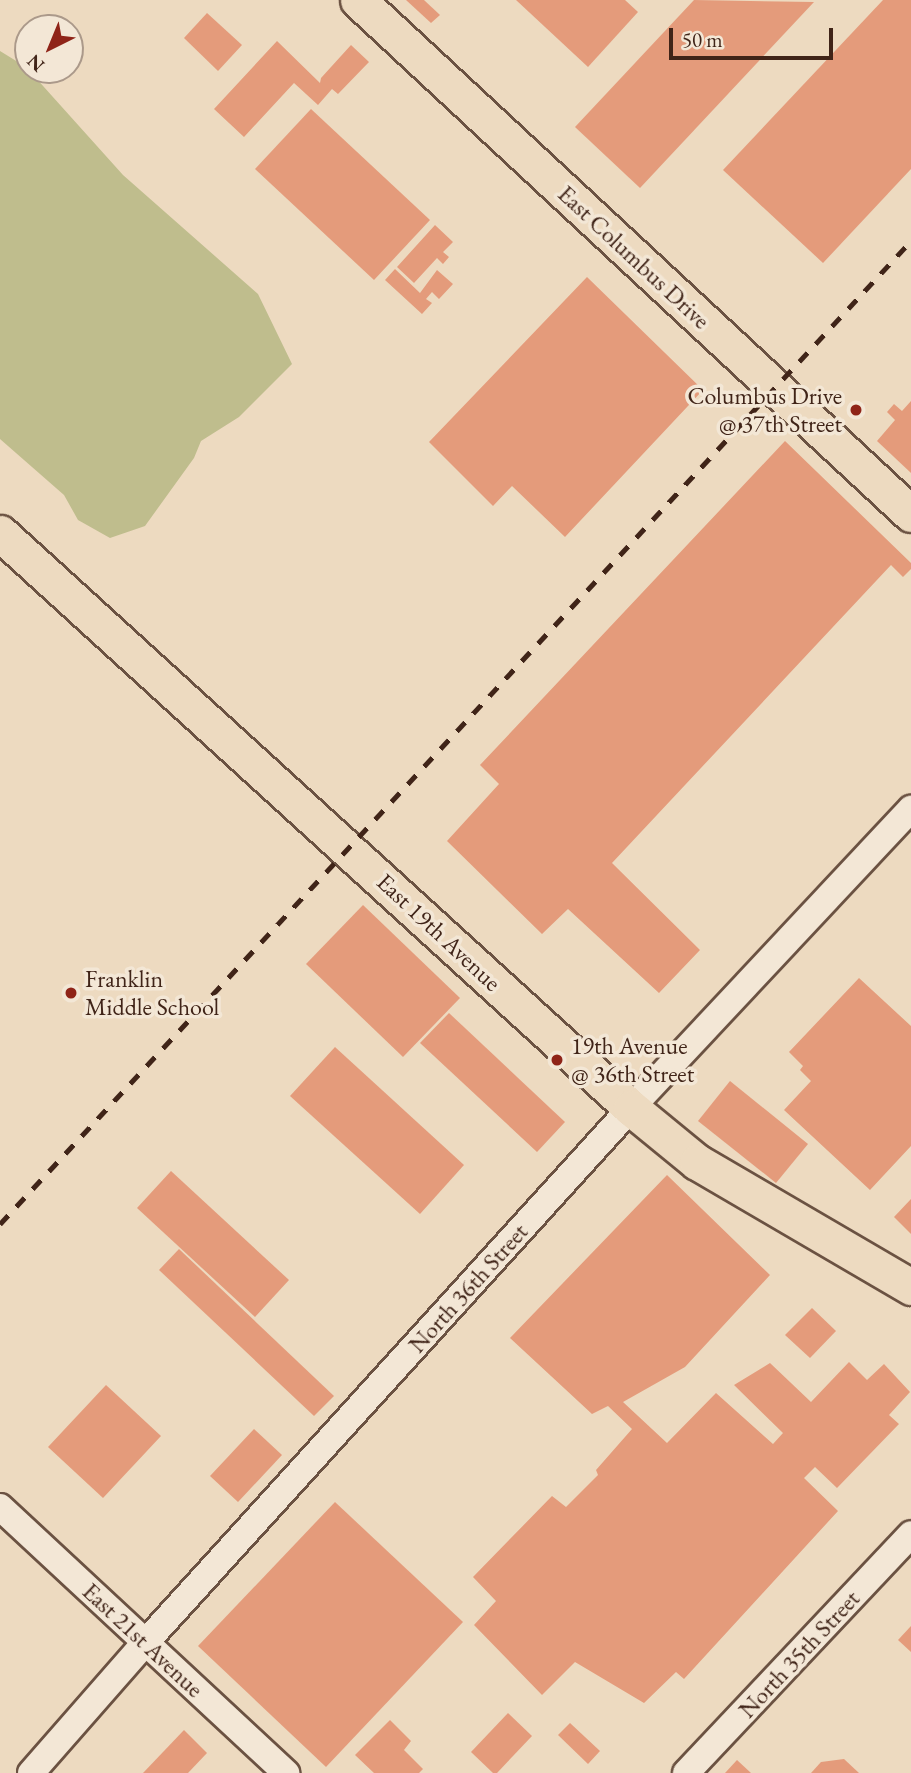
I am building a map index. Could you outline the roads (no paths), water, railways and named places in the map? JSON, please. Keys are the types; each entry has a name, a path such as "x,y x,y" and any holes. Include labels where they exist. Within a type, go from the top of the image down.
{"main road":[{"name":"East Columbus Drive","path":"358,0 911,514"},
{"name":"East 19th Avenue","path":"0,533 631,1108 697,1163 911,1287"}],"street":[{"name":"North 36th Street","path":"31,1773 145,1643 631,1108 911,809"},
{"name":"East 21st Avenue","path":"0,1507 286,1773"},
{"name":"North 35th Street","path":"686,1773 911,1534"}],"railway":[{"path":"0,1224 911,241"}],"place":[{"name":"Columbus Drive @ 37th Street","path":"856,410"},
{"name":"Franklin Middle School","path":"71,993"},
{"name":"19th Avenue @ 36th Street","path":"557,1060"}]}
